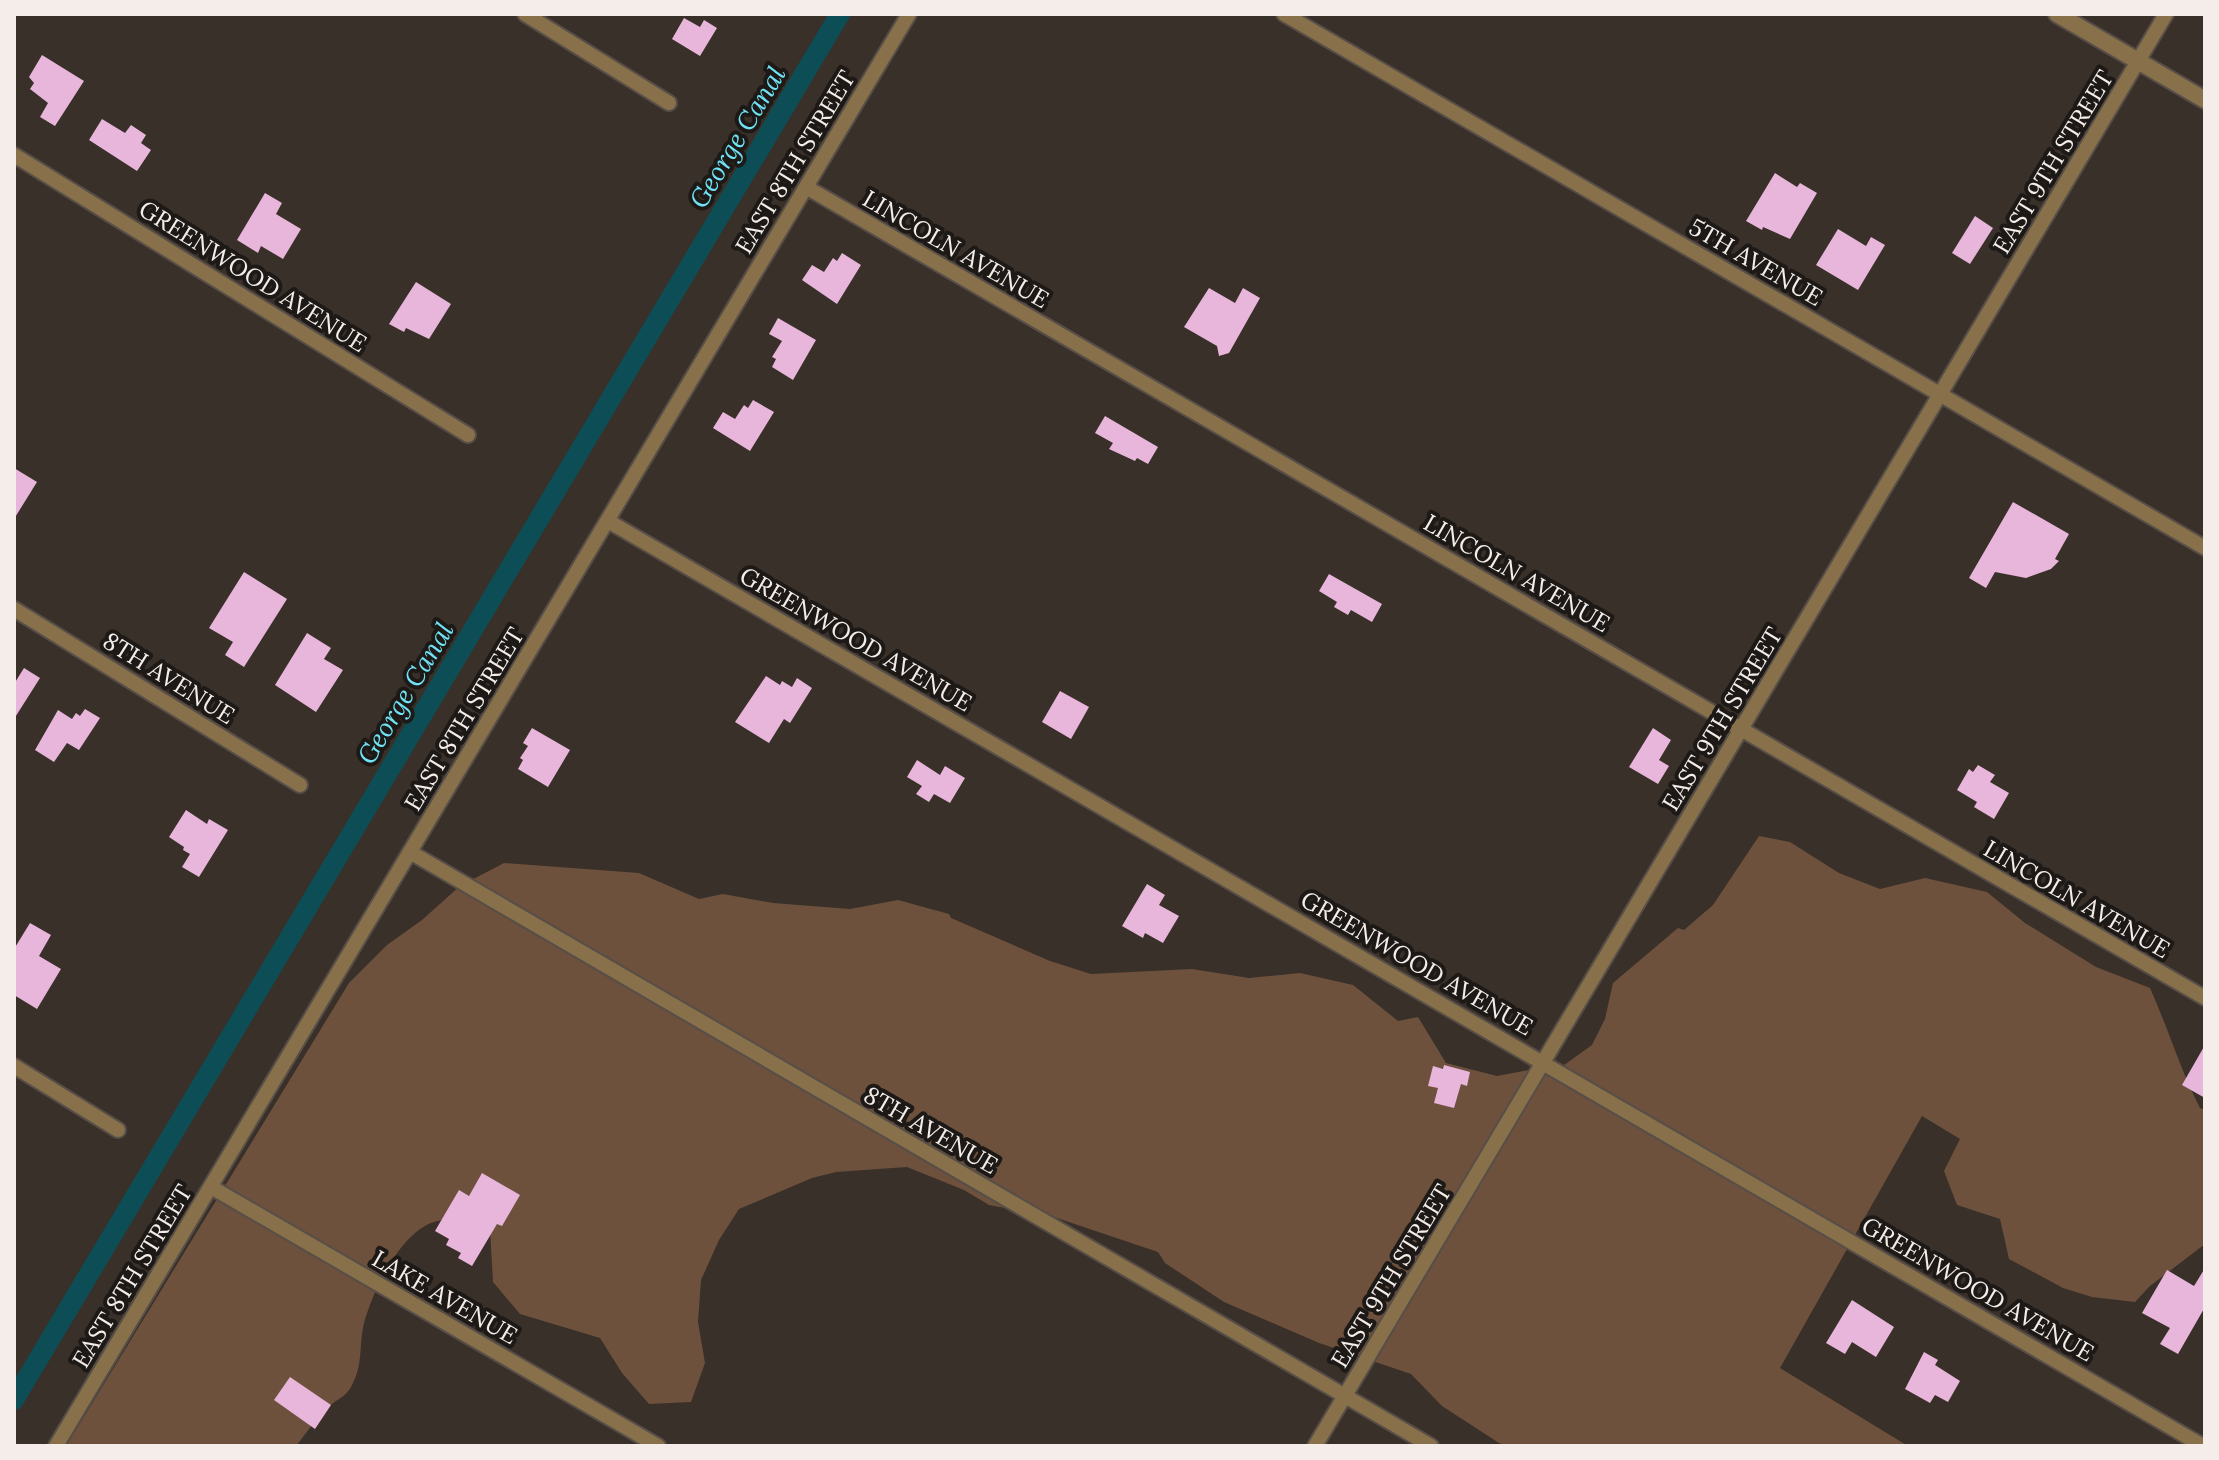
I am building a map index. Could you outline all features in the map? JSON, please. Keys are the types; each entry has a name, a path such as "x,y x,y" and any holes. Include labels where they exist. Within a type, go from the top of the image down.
{"street":[{"path":"525,14 669,103"},
{"name":"EAST 8TH STREET","path":"56,1446 909,14"},
{"name":"5TH AVENUE","path":"1284,14 2205,548"},
{"path":"2057,14 2205,100"},
{"name":"EAST 9TH STREET","path":"1315,1446 2166,14"},
{"name":"GREENWOOD AVENUE","path":"14,155 468,435"},
{"name":"LINCOLN AVENUE","path":"806,187 2205,998"},
{"name":"GREENWOOD AVENUE","path":"608,521 2203,1446"},
{"name":"8TH AVENUE","path":"14,609 300,785"},
{"name":"8TH AVENUE","path":"410,852 1431,1446"},
{"path":"14,1066 118,1130"},
{"name":"LAKE AVENUE","path":"211,1187 658,1446"}],"shaded area":[{"path":"1759,836 1790,842 1839,873 1880,889 1925,878 1987,892 2025,923 2096,967 2150,988 2193,1093 2200,1108 2205,1110 2205,1244 2150,1286 2135,1302 2092,1297 2063,1288 2009,1259 2000,1219 1957,1205 1944,1171 1960,1139 1922,1116 1780,1368 1908,1446 1509,1446 1499,1443 1442,1406 1411,1374 1319,1343 1224,1302 1165,1263 1158,1252 1054,1217 989,1205 964,1190 907,1167 836,1172 812,1178 739,1209 719,1240 701,1280 698,1322 705,1363 691,1402 649,1404 622,1373 600,1338 520,1314 493,1282 490,1229 448,1220 433,1222 418,1230 394,1258 368,1309 358,1369 351,1387 322,1413 296,1446 66,1446 349,983 387,945 422,920 460,886 504,863 639,873 699,899 723,894 773,903 850,909 898,900 949,914 951,918 1050,961 1091,974 1192,969 1249,978 1300,973 1353,985 1398,1021 1418,1017 1446,1063 1497,1076 1540,1068 1560,1068 1592,1045 1605,1019 1613,983 1678,928 1684,930 1713,905"}],"building":[{"path":"684,18 700,27 704,20 717,28 700,56 672,39"},
{"path":"42,55 84,81 55,126 40,117 48,103 30,89 34,83 29,77"},
{"path":"102,119 125,133 131,125 146,135 141,143 151,150 137,171 89,140"},
{"path":"1775,173 1797,187 1800,183 1817,193 1790,239 1746,221"},
{"path":"265,193 282,203 276,214 301,229 283,259 261,246 258,253 237,240"},
{"path":"1975,216 1993,228 1970,264 1952,253"},
{"path":"1838,229 1866,246 1871,237 1885,245 1858,290 1816,265"},
{"path":"842,253 861,265 837,304 802,280 812,265 824,272 833,258 837,261"},
{"path":"416,282 451,304 429,339 389,324"},
{"path":"1209,288 1235,303 1243,288 1260,298 1229,353 1219,356 1217,346 1184,327"},
{"path":"778,318 816,340 793,380 772,367 776,359 772,357 782,341 769,334"},
{"path":"753,400 774,412 750,451 713,428 723,412 735,419 744,405 748,408"},
{"path":"1105,416 1158,447 1148,464 1109,449 1113,443 1095,433"},
{"path":"14,468 37,482 14,519"},
{"path":"2013,502 2069,534 2055,559 2059,561 2051,569 2026,578 1995,572 1986,588 1969,578"},
{"path":"244,572 287,599 244,667 225,655 233,642 209,628"},
{"path":"1329,574 1382,604 1372,622 1351,610 1348,615 1334,607 1337,602 1319,591"},
{"path":"307,633 331,648 324,659 343,670 316,712 275,685"},
{"path":"24,668 40,678 14,719 14,684"},
{"path":"766,676 780,685 782,681 792,687 797,678 812,688 790,723 784,719 769,743 735,722"},
{"path":"1060,691 1089,707 1071,739 1042,722"},
{"path":"85,709 100,718 79,750 67,743 54,762 35,750 58,710 72,719 76,713 80,716"},
{"path":"532,728 570,750 548,787 518,769 523,760 520,758 528,746 523,743"},
{"path":"1653,728 1671,740 1659,760 1669,766 1658,784 1629,767"},
{"path":"917,760 940,775 945,766 965,778 950,803 934,794 929,802 916,794 922,786 907,777"},
{"path":"1978,765 1995,775 1990,782 2009,793 1994,819 1974,807 1977,802 1957,790 1969,769 1973,772"},
{"path":"186,810 207,824 209,819 228,830 199,877 182,867 190,854 169,837"},
{"path":"1147,884 1165,895 1159,905 1179,916 1163,943 1145,933 1143,938 1122,926"},
{"path":"30,923 51,935 39,956 61,969 37,1009 14,995 14,949"},
{"path":"2205,1045 2205,1098 2182,1085"},
{"path":"1444,1065 1470,1072 1467,1086 1461,1084 1454,1108 1434,1103 1438,1088 1428,1086 1433,1066 1443,1069"},
{"path":"482,1173 520,1195 502,1226 497,1224 472,1266 458,1258 461,1253 446,1245 449,1239 435,1231 459,1190 469,1196"},
{"path":"2205,1268 2205,1307 2178,1354 2160,1344 2170,1328 2142,1313 2167,1270 2194,1286"},
{"path":"1852,1300 1894,1327 1876,1357 1852,1342 1845,1354 1826,1343"},
{"path":"1924,1352 1938,1360 1935,1365 1960,1381 1948,1402 1935,1395 1930,1403 1905,1389"},
{"path":"290,1377 331,1405 315,1429 274,1400"}],"waterway":[{"name":"George Canal","path":"14,1400 840,14"}]}
